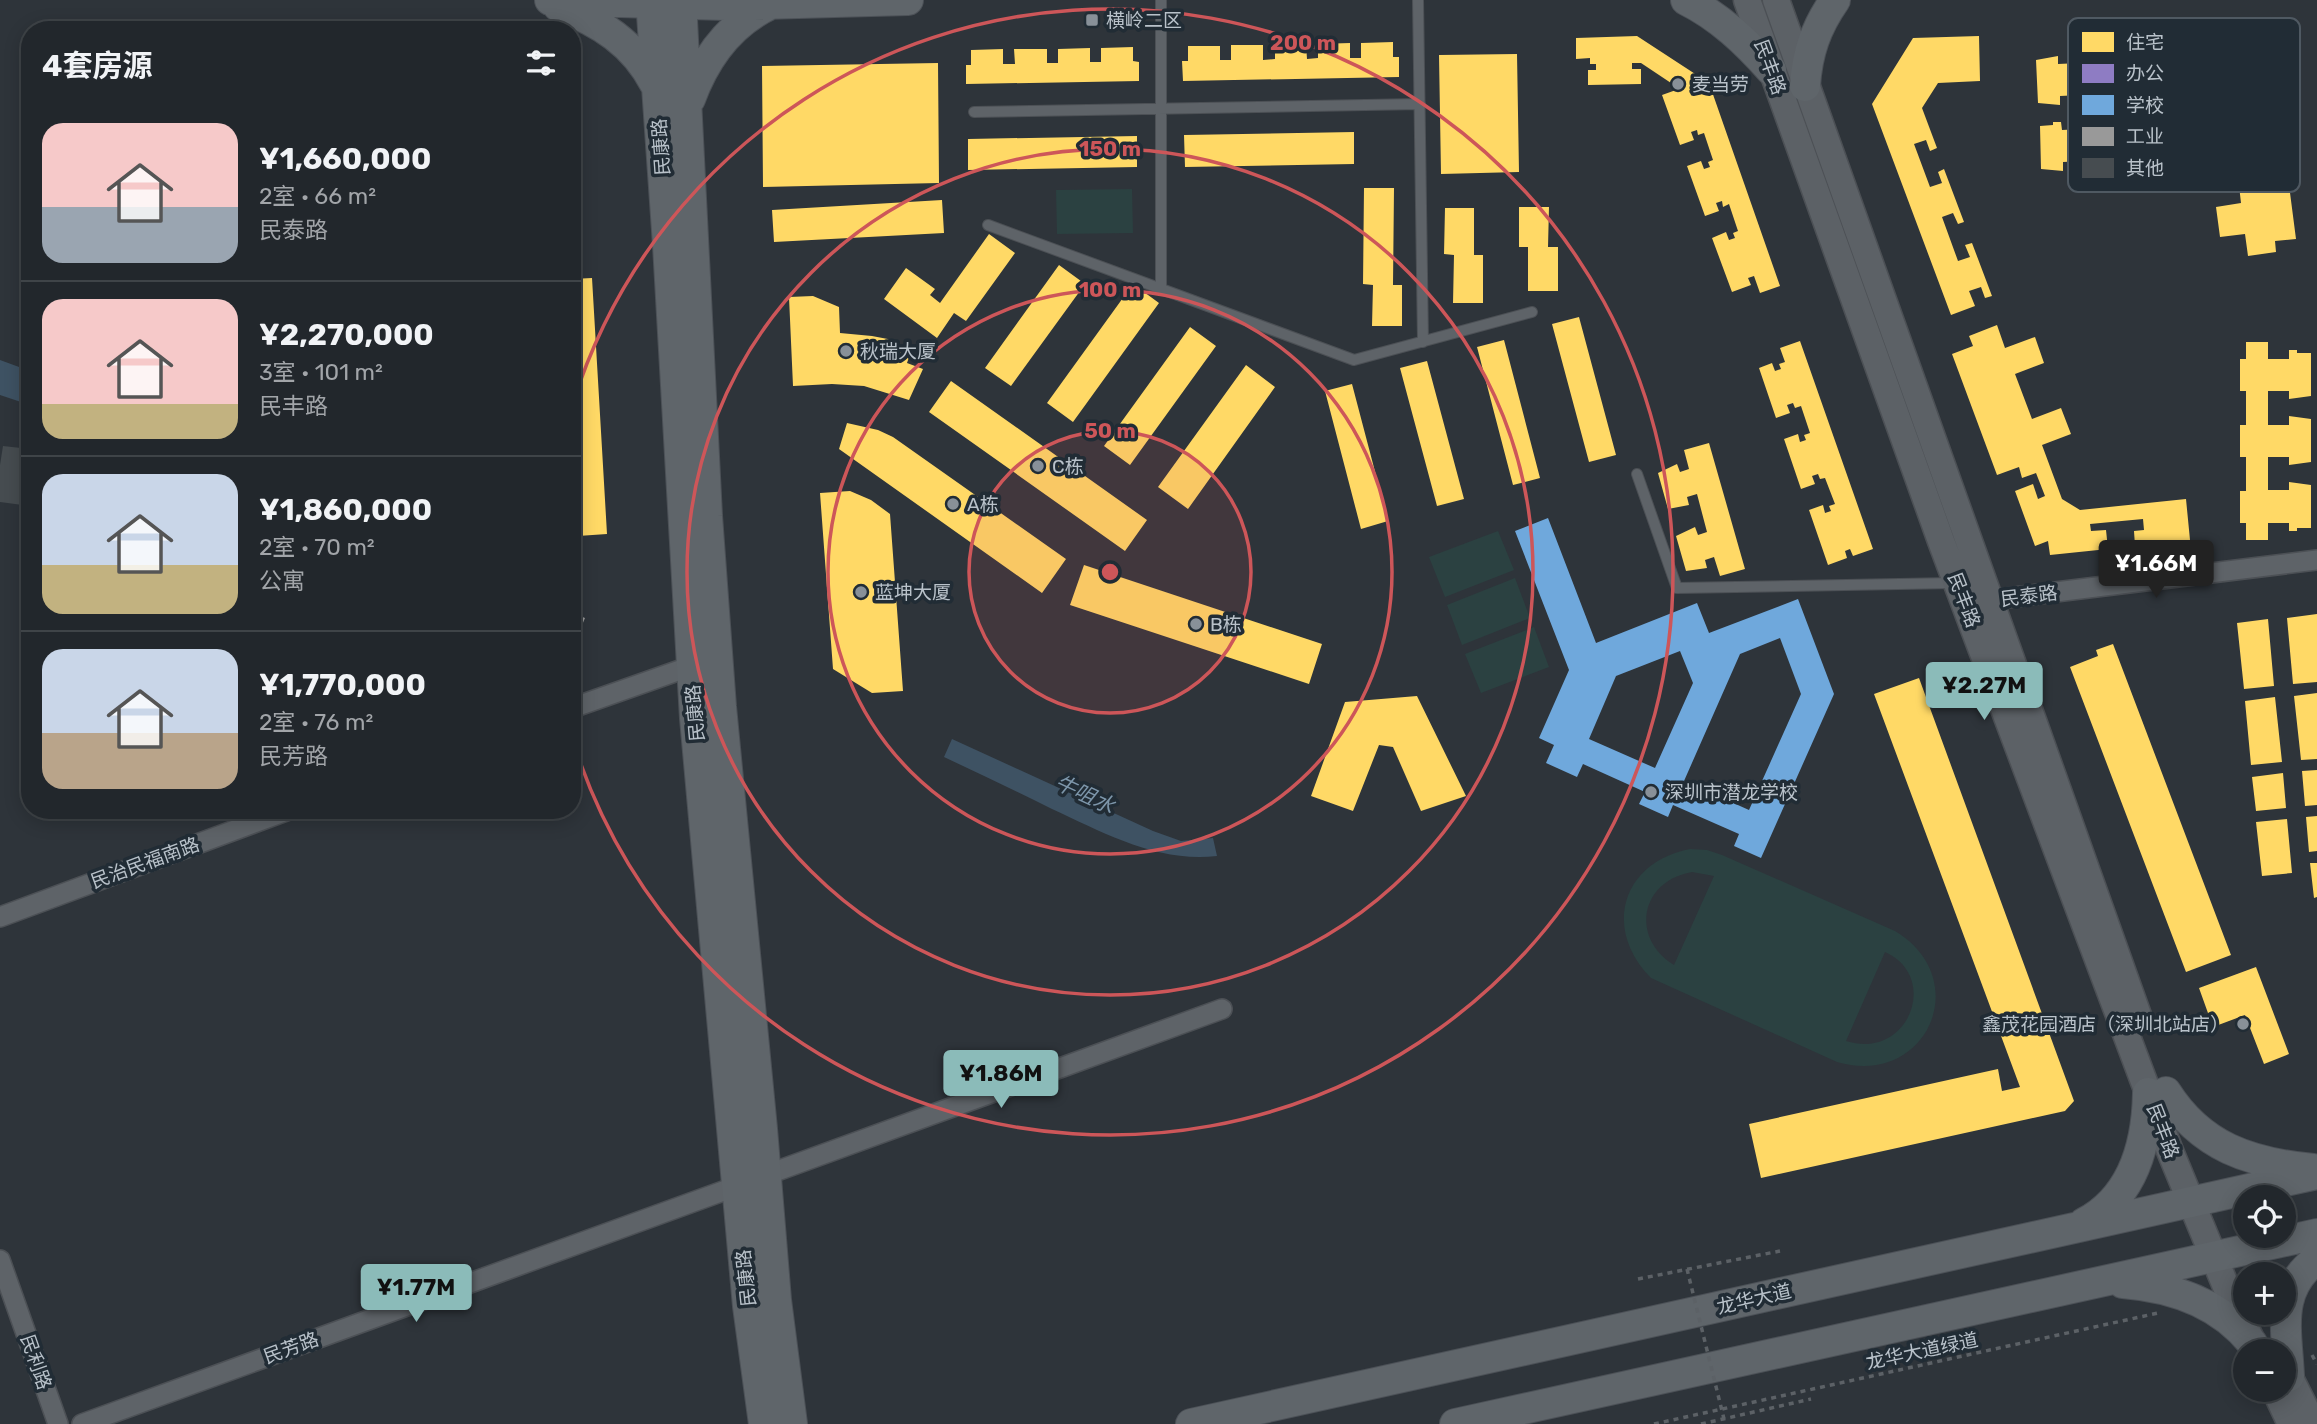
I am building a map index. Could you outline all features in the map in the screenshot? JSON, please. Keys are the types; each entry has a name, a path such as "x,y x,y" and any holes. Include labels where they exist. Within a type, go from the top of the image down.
{"main road":[{"path":"534,0 578,14 623,41 646,66 657,89"},
{"path":"550,0 773,3 908,0"},
{"path":"1686,0 1722,22 1745,41 1771,69"},
{"name":"民丰路","path":"1747,0 1957,582 2200,1200 2261,1339"},
{"name":"民丰路","path":"1776,0 1990,600 2157,1092"},
{"path":"1805,86 1806,63 1813,40 1822,19 1835,0"},
{"name":"民康路","path":"651,2 668,244 704,661 737,1186 748,1307 785,1410"},
{"name":"民康路","path":"681,2 708,516 704,661 766,1175 785,1410"},
{"path":"688,106 697,80 722,41 753,13 773,3"},
{"path":"2073,1228 2106,1208 2132,1177 2157,1092 2189,1123 2219,1145 2264,1160 2317,1172"},
{"name":"龙华大道","path":"1191,1424 2317,1172"},
{"path":"1455,1424 2317,1234"},
{"name":"民丰路","path":"2223,1255 2233,1270"},
{"path":"2280,1339 2286,1320 2288,1297 2299,1275 2317,1259"},
{"path":"2098,1282 2147,1285 2200,1301 2225,1315 2248,1339"},
{"name":"民丰路","path":"2296,1399 2313,1424"},
{"name":"民丰路","path":"2284,1402 2291,1424"},
{"path":"750,1424 785,1410"},
{"name":"民康路","path":"764,1424 785,1410"}],"street":[{"name":"民泰路","path":"1990,600 2317,560"},
{"path":"581,705 704,661"},
{"name":"民治民福南路","path":"0,916 264,819"},
{"path":"766,1175 1222,1009"},
{"name":"民芳路","path":"82,1424 737,1186"},
{"name":"民利路","path":"0,1261 58,1424"}],"lane":[{"path":"1161,0 1161,289"},
{"path":"1418,0 1423,342"},
{"path":"974,112 1420,104"},
{"path":"988,225 1354,360 1532,312"},
{"path":"1636,474 1677,589 1957,582"}],"path":[{"path":"1638,1279 1780,1251"},
{"path":"1687,1269 1724,1419"},
{"name":"龙华大道绿道","path":"1654,1424 2164,1312"},
{"path":"1701,1424 1811,1399"}],"green space":[{"path":"1132,189 1133,233 1057,234 1056,190"},
{"path":"1498,531 1514,570 1445,597 1429,557"},
{"path":"1515,578 1530,618 1462,645 1447,605"},
{"path":"1534,627 1549,667 1481,693 1465,654"},
{"path":"1690,849 1707,850 1895,931 1919,951 1932,975 1936,1000 1930,1024 1916,1045 1895,1059 1869,1066 1837,1062 1651,978 1636,959 1627,939 1624,919 1627,900 1635,883 1648,868 1667,856","holes":["1692,872 1714,876 1674,965 1660,954 1651,940 1647,912 1652,898 1661,887 1674,877","1885,952 1902,964 1911,979 1914,996 1910,1013 1900,1028 1886,1039 1868,1044 1846,1041"]}],"water":[{"path":"0,360 21,368 21,402 0,395"},
{"path":"952,739 1153,831 1181,841 1213,838 1217,856 1195,857 1153,851 1091,827 944,757"}],"building: 住宅":[{"path":"1637,36 1709,83 1780,286 1760,293 1754,276 1748,278 1751,285 1732,292 1712,238 1726,232 1729,240 1735,238 1733,233 1738,231 1729,204 1723,207 1722,201 1716,203 1719,211 1705,216 1687,166 1701,161 1704,169 1710,167 1708,162 1713,160 1704,133 1698,135 1697,130 1691,132 1694,140 1680,145 1662,95 1676,90 1674,85 1641,63 1632,63 1632,69 1641,69 1641,84 1588,85 1588,70 1596,70 1596,64 1590,64 1590,58 1576,59 1576,38"},
{"path":"1979,36 1980,81 1938,83 1922,108 1937,148 1930,151 1926,140 1914,144 1930,187 1942,183 1938,172 1944,169 1964,222 1958,224 1953,213 1942,217 1958,261 1970,257 1965,245 1972,243 1992,296 1985,298 1981,287 1969,291 1975,306 1951,315 1872,104 1913,38"},
{"path":"1393,42 1393,57 1399,57 1399,77 1183,81 1182,61 1188,61 1188,46 1220,46 1220,60 1231,60 1231,45 1263,45 1263,60 1275,59 1275,45 1306,44 1307,59 1318,58 1318,44 1350,43 1350,58 1361,58 1361,43"},
{"path":"1133,47 1133,61 1139,62 1139,81 966,84 966,65 971,65 971,50 1003,49 1003,64 1015,64 1014,49 1047,49 1047,63 1058,63 1058,49 1090,48 1090,62 1101,62 1101,48"},
{"path":"1517,54 1519,172 1441,174 1439,55"},
{"path":"2058,56 2058,64 2068,64 2068,96 2060,96 2060,105 2038,103 2036,60"},
{"path":"938,63 939,183 763,187 762,66"},
{"path":"2061,122 2062,130 2068,130 2068,162 2063,162 2063,171 2041,169 2040,126"},
{"path":"1354,132 1354,164 1185,167 1184,135"},
{"path":"1137,136 1137,167 968,170 968,139"},
{"path":"1364,188 1394,188 1393,285 1402,285 1402,326 1372,326 1373,285 1363,284"},
{"path":"2240,192 2290,192 2296,239 2275,241 2276,252 2248,256 2245,234 2220,237 2216,207 2241,203"},
{"path":"942,200 944,233 774,242 772,210"},
{"path":"1519,207 1549,207 1548,247 1558,247 1558,291 1528,291 1528,247 1519,247"},
{"path":"1445,208 1474,208 1474,255 1483,255 1483,303 1453,303 1454,255 1444,254"},
{"path":"989,234 1015,253 966,321 954,313 937,338 884,299 906,268 935,289 930,295 940,303"},
{"path":"1059,265 1085,284 1011,386 985,368"},
{"path":"592,278 607,534 581,536 581,279"},
{"path":"1133,284 1159,303 1073,422 1047,403"},
{"name":"秋瑞大厦","path":"813,296 839,307 840,333 893,340 892,344 902,348 900,354 909,357 907,363 923,369 909,400 864,386 793,386 789,297"},
{"path":"1579,317 1616,455 1589,462 1552,324"},
{"path":"1997,325 2005,348 2035,337 2044,363 2015,374 2032,419 2061,408 2071,434 2042,445 2062,499 2080,510 2186,499 2190,540 2135,546 2134,531 2144,530 2143,519 2090,524 2091,531 2106,530 2108,549 2050,555 2048,541 2035,546 2015,491 2033,484 2038,499 2045,496 2036,473 2022,478 2019,467 1997,475 1952,354 1973,346 1969,336"},
{"path":"1190,327 1216,346 1130,465 1104,446"},
{"path":"1504,340 1540,478 1513,485 1477,347"},
{"path":"1800,341 1873,549 1853,556 1850,549 1845,551 1847,558 1828,565 1809,510 1823,505 1825,513 1831,511 1829,506 1835,504 1825,478 1820,479 1818,474 1812,476 1815,484 1801,489 1784,439 1798,434 1800,442 1806,440 1804,435 1810,433 1801,406 1795,408 1793,403 1787,405 1790,413 1776,418 1759,368 1772,363 1775,371 1781,369 1779,364 1785,362 1780,348"},
{"path":"2246,342 2268,342 2268,359 2289,359 2289,350 2311,353 2311,396 2289,399 2289,391 2268,391 2268,425 2289,425 2289,416 2311,419 2311,462 2289,465 2289,457 2268,457 2268,490 2289,490 2289,482 2311,485 2311,528 2289,531 2289,523 2268,523 2268,540 2246,540 2246,523 2240,523 2240,491 2246,491 2246,457 2240,457 2240,425 2246,425 2246,391 2240,391 2240,359 2246,359"},
{"path":"1427,361 1464,499 1437,506 1400,368"},
{"path":"1246,365 1275,387 1188,509 1158,487"},
{"name":"C栋","path":"951,381 1147,520 1125,551 929,412"},
{"path":"1352,384 1388,521 1361,529 1325,391"},
{"name":"A栋","path":"847,423 878,430 893,437 1066,559 1042,593 839,449"},
{"path":"1709,443 1745,569 1720,576 1714,557 1705,560 1707,568 1686,571 1676,536 1695,527 1698,535 1707,532 1697,494 1687,497 1689,505 1668,509 1658,473 1677,464 1680,472 1689,469 1684,450"},
{"name":"蓝坤大厦","path":"850,491 871,500 890,514 903,691 872,693 833,669 820,493"},
{"name":"B栋","path":"1084,565 1322,644 1309,684 1070,605"},
{"path":"2317,614 2317,682 2293,684 2287,618"},
{"path":"2268,619 2274,686 2244,689 2237,623"},
{"path":"2113,644 2231,955 2186,972 2070,667 2098,656 2096,650"},
{"path":"1919,678 2074,1101 2065,1111 1761,1178 1749,1124 1998,1069 2002,1091 2020,1087 1874,694"},
{"path":"2317,693 2317,759 2301,760 2294,696"},
{"path":"1417,696 1466,796 1421,811 1393,747 1379,745 1353,811 1311,796 1345,702"},
{"path":"2275,697 2282,762 2251,765 2245,701"},
{"path":"2317,770 2317,805 2305,806 2302,771"},
{"path":"2283,773 2286,808 2256,811 2252,777"},
{"path":"2317,816 2317,851 2309,852 2306,817"},
{"path":"2287,819 2292,873 2262,876 2256,822"},
{"path":"2310,863 2317,863 2317,897 2314,898"},
{"path":"2256,967 2289,1054 2264,1064 2245,1015 2213,1027 2199,988"}],"building: 办公":[{"path":"581,67 583,67 581,105"}],"building: 学校":[{"path":"1548,518 1596,643 1697,603 1709,633 1798,599 1834,694 1761,858 1734,846 1739,834 1673,805 1668,817 1639,804 1645,792 1583,764 1577,777 1546,763 1554,745 1539,738 1569,670 1515,531","holes":["1780,638 1801,694 1749,810 1684,781 1740,654","1680,651 1693,683 1655,768 1589,739 1616,676"]}],"building: 其他":[{"path":"3,446 21,448 21,505 0,502"}],"place":[{"name":"横岭二区","path":"1092,20"},
{"name":"麦当劳","path":"1678,84"},
{"name":"秋瑞大厦","path":"846,351"},
{"name":"C栋","path":"1038,466"},
{"name":"A栋","path":"953,504"},
{"name":"蓝坤大厦","path":"861,592"},
{"name":"B栋","path":"1196,624"},
{"name":"深圳市潜龙学校","path":"1651,792"},
{"name":"鑫茂花园酒店（深圳北站店）","path":"2243,1024"}],"water label":[{"name":"牛咀水","path":"1085,794"}]}
